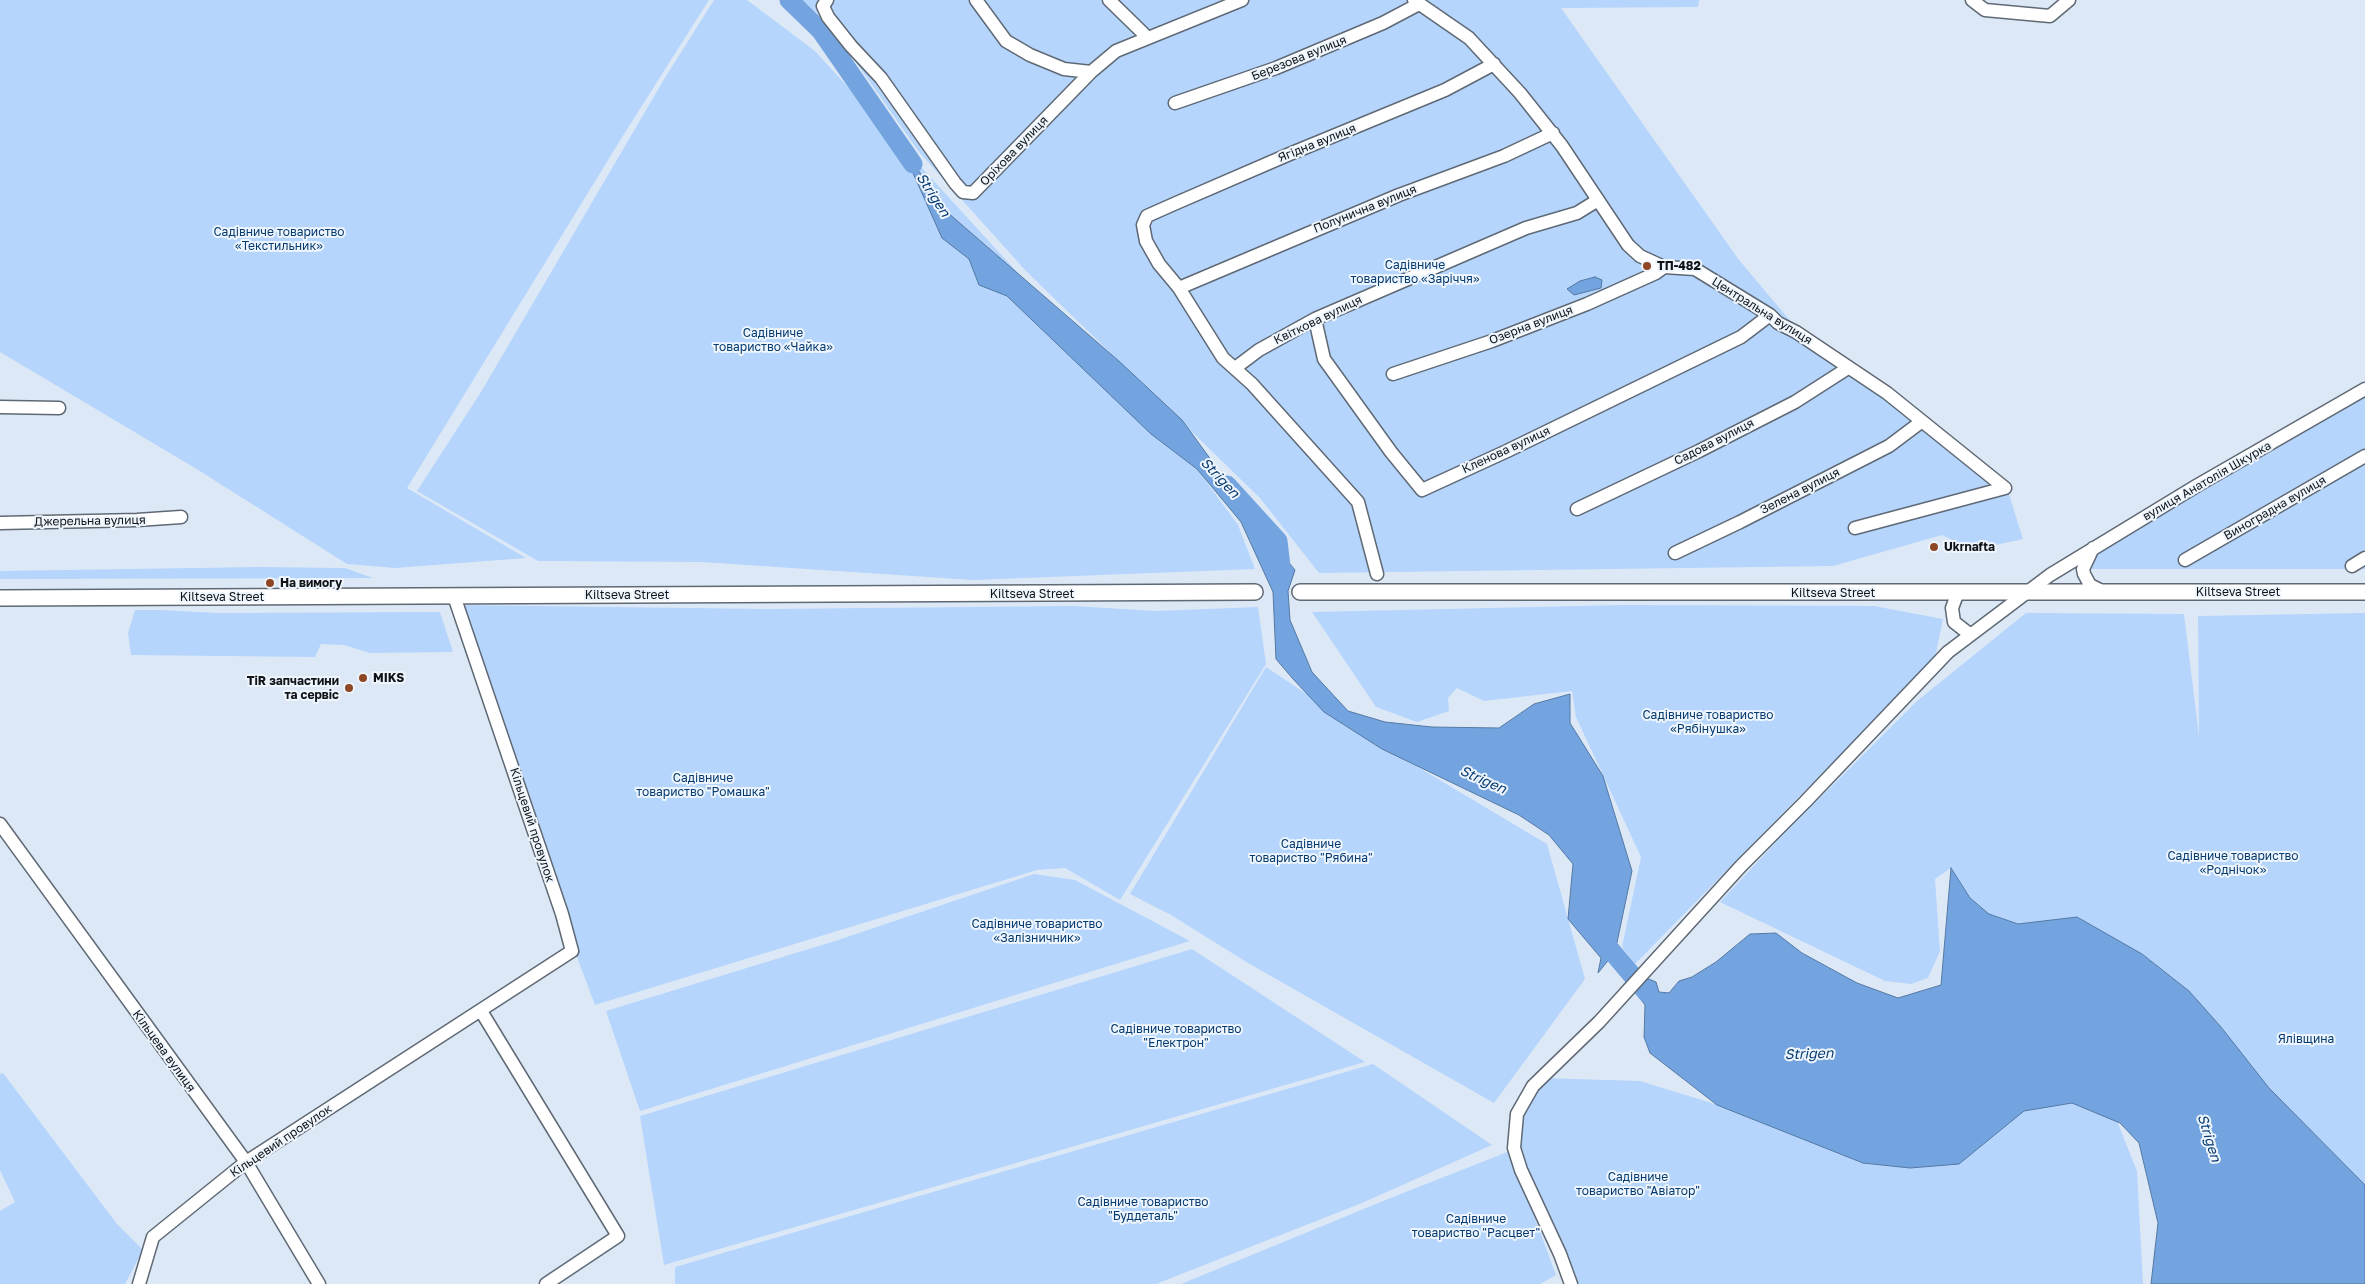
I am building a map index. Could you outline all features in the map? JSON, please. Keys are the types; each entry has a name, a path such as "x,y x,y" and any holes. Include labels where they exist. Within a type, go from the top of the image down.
{"main road":[{"name":"Kiltseva Street","path":"0,598 1255,592"},
{"name":"Kiltseva Street","path":"1300,592 2365,592"}],"street":[{"name":"Оріхова вулиця","path":"827,0 823,6 828,17 851,46 881,78 955,183 964,192 973,193 1090,72 1116,51 1242,0"},
{"path":"976,0 1006,41 1030,55 1064,69 1090,72"},
{"path":"1109,0 1148,38"},
{"path":"1972,0 1985,10 2050,16 2069,0"},
{"name":"Центральна вулиця","path":"1417,2 1469,38 1494,64 1553,133 1628,245 1640,256 1664,268 1694,269 1770,315 1778,323 1796,332 1887,394 2005,488 1855,528"},
{"name":"Березова вулиця","path":"1175,103 1276,68 1383,23 1417,2"},
{"name":"Ягідна вулиця","path":"1179,288 1159,264 1146,241 1143,226 1147,216 1292,153 1445,90 1494,64"},
{"name":"Полунична вулиця","path":"1179,288 1399,195 1504,156 1553,133"},
{"name":"Квіткова вулиця","path":"1235,368 1259,350 1315,319 1526,228 1576,213 1598,200"},
{"name":"Озерна вулиця","path":"1393,374 1492,340 1587,304 1656,274 1664,268"},
{"path":"1179,288 1223,358 1252,384 1358,502 1377,574"},
{"name":"Кленова вулиця","path":"1315,319 1324,359 1391,452 1422,490 1724,346 1741,337 1770,315"},
{"name":"Садова вулиця","path":"1577,509 1795,402 1848,368"},
{"name":"вулиця Анатолія Шкурка","path":"1571,1284 1517,1155 1514,1139 1517,1114 1533,1086 1599,1022 1741,866 1805,802 1948,652 2050,575 2093,548 2365,390"},
{"path":"0,408 59,408"},
{"name":"Зелена вулиця","path":"1675,553 1889,446 1921,422"},
{"name":"Виноградна вулиця","path":"2185,560 2365,456"},
{"name":"Джерельна вулиця","path":"0,523 137,520 181,517"},
{"path":"2093,548 2083,569 2084,574 2090,585 2101,592 2111,593"},
{"path":"2352,566 2365,558"},
{"path":"1948,652 1954,622 1952,608 1958,592"},
{"name":"Кільцевий провулок","path":"139,1284 153,1237 246,1162 572,951 559,905 454,596"},
{"path":"1954,622 1968,633 1972,633"},
{"name":"Кільцева вулиця","path":"0,824 246,1162 319,1284"},
{"path":"481,1011 618,1236 546,1284"}],"green space":[{"name":"Садівниче товариство «Текстильник»","path":"0,0 709,0 624,134 407,488 526,558 395,568 347,564 195,468 0,352"},
{"name":"Садівниче товариство «Чайка»","path":"714,0 747,0 815,51 1197,469 1238,525 1255,569 973,580 701,562 538,561 417,491 481,392 663,81"},
{"name":"Садівниче товариство «Заріччя»","path":"802,0 1699,0 1698,7 1561,8 1739,260 1798,330 2007,488 2023,539 1972,550 1942,535 1833,566 1319,573 1260,498 1026,271 919,152 827,21"},
{"path":"2365,391 2365,569 2083,569 2093,548"},
{"path":"259,567 345,568 373,578 0,579 0,571"},
{"name":"Садівниче товариство \"Ромашка\"","path":"453,605 768,609 1073,606 1156,611 1258,607 1266,664 1120,900 1065,868 1037,870 595,1005 524,816"},
{"name":"Садівниче товариство «Рябінушка»","path":"1624,605 1874,606 1943,619 1935,658 1635,964 1622,947 1641,857 1576,717 1572,691 1484,701 1457,688 1448,698 1449,711 1417,722 1376,707 1312,612"},
{"path":"135,610 217,613 440,612 453,652 370,653 344,645 321,644 315,657 131,655 128,633"},
{"path":"2026,613 2184,614 2199,736 2198,616 2365,613 2365,1185 2269,1088 2221,1027 2189,991 2142,954 2077,917 2018,924 1989,914 1970,898 1951,868 1935,879 1940,951 1928,978 1911,984 1885,981 1720,902 1777,841 1917,701"},
{"name":"Садівниче товариство \"Рябина\"","path":"1266,667 1406,760 1547,844 1585,979 1494,1103 1248,963 1171,915 1130,894"},
{"name":"Садівниче товариство «Залізничник»","path":"1034,874 1075,880 1190,941 640,1111 606,1011 835,941"},
{"name":"Садівниче товариство \"Електрон\"","path":"1192,949 1365,1062 664,1265 640,1116"},
{"name":"Садівниче товариство \"Буддеталь\"","path":"1373,1064 1492,1145 1362,1203 1156,1284 675,1284 675,1267"},
{"path":"3,1073 117,1224 143,1250 125,1284 0,1284 0,1211 15,1202 0,1170 0,1074"},
{"name":"Садівниче товариство \"Авіатор\"","path":"1542,1078 1640,1081 1855,1147 2054,1093 2113,1111 2137,1171 2143,1284 1571,1284 1532,1193 1514,1130"},
{"name":"Садівниче товариство \"Расцвет\"","path":"1510,1151 1556,1275 1540,1284 1181,1284 1393,1197"}],"water":[{"path":"900,144 947,212 1120,362 1182,420 1262,530 1295,570 1288,591 1290,620 1312,672 1348,711 1385,722 1432,727 1499,728 1534,704 1570,694 1570,723 1603,776 1632,871 1615,952 1598,973 1601,958 1568,919 1573,864 1549,835 1519,815 1382,749 1324,712 1293,679 1276,659 1273,592 1241,522 1197,469 1151,434 1007,296 979,285 969,259 942,238"},
{"path":"1595,277 1602,280 1601,288 1574,295 1567,289 1580,281"},
{"path":"1951,868 1970,898 1989,914 2018,924 2077,917 2142,954 2189,991 2221,1027 2269,1088 2365,1185 2365,1284 2151,1284 2158,1223 2139,1143 2120,1123 2072,1103 2024,1111 1959,1164 1910,1168 1863,1163 1717,1105 1650,1053 1644,1037 1645,1005 1635,992 1649,979 1656,982 1659,992 1669,993 1679,981 1692,977 1716,962 1750,934 1776,933 1802,953 1857,983 1898,998 1941,985"}],"waterway":[{"name":"Strigen","path":"789,0 821,31 913,164"},
{"name":"Strigen","path":"1227,485 1278,541 1282,575"},
{"name":"Strigen","path":"1598,935 1648,994"}],"place":[{"name":"ТП-482","path":"1647,266"},
{"name":"Ukrnafta","path":"1934,547"},
{"name":"На вимогу","path":"270,583"},
{"name":"MIKS","path":"363,678"},
{"name":"TiR запчастини та сервіс","path":"349,688"}],"park label":[{"name":"Садівниче товариство «Роднічок»","path":"2233,863"},
{"name":"Ялівщина","path":"2306,1039"}]}
